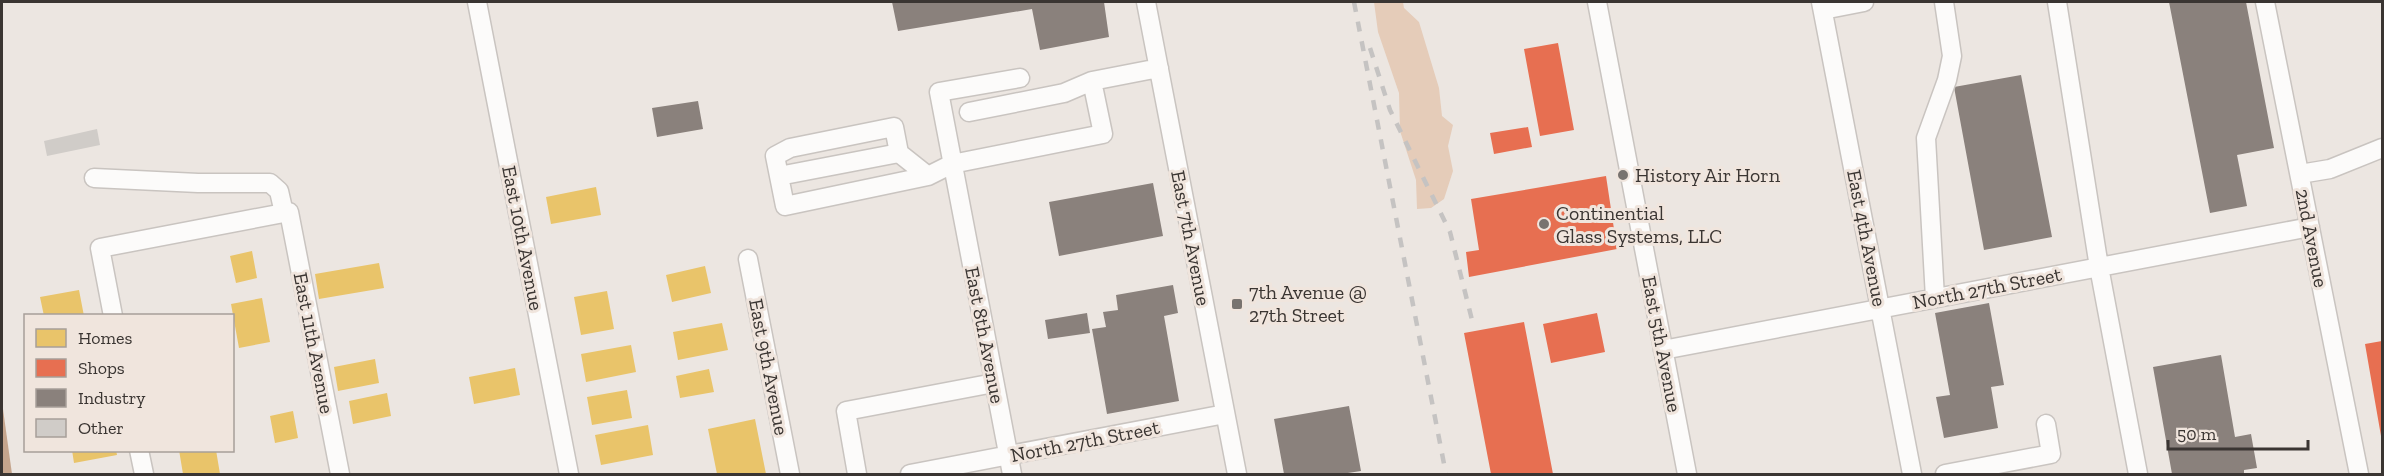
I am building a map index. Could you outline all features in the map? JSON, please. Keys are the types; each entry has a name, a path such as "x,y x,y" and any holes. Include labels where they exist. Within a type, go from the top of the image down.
{"street":[{"name":"East 10th Avenue","path":"477,2 569,474"},
{"name":"East 7th Avenue","path":"1146,2 1237,474"},
{"name":"East 5th Avenue","path":"1597,2 1687,474"},
{"path":"1822,6 1864,2"},
{"path":"1935,298 1926,138 1947,81 1952,56 1944,2"},
{"path":"2057,2 2098,267 2138,474"},
{"name":"2nd Avenue","path":"2265,2 2359,474"},
{"name":"East 4th Avenue","path":"1822,6 1912,474"},
{"path":"969,112 1064,93 1092,81 1159,68"},
{"name":"East 8th Avenue","path":"1012,474 939,92 1020,78"},
{"path":"928,176 899,153 894,127 789,148 775,156 785,206 928,176 952,164 1103,134 1092,81"},
{"path":"2300,174 2331,169 2382,148"},
{"path":"779,176 899,153"},
{"name":"East 11th Avenue","path":"94,178 198,183 270,183 279,191 287,213 340,474"},
{"path":"113,314 100,249 287,213"},
{"name":"North 27th Street","path":"1663,350 2310,227"},
{"name":"East 9th Avenue","path":"748,260 790,474"},
{"path":"858,474 846,411 994,382"},
{"name":"North 27th Street","path":"910,474 1225,414"},
{"path":"1946,474 2051,454 2046,424"},
{"path":"139,452 144,474"}],"shaded area":[{"path":"1374,2 1403,2 1404,8 1419,22 1439,88 1442,116 1453,125 1448,146 1453,171 1444,199 1431,208 1417,209 1416,180 1400,131 1399,93 1378,32"},
{"path":"2,402 12,474 2,474"}],"building: Homes":[{"path":"596,187 601,215 551,224 546,197"},
{"path":"252,251 257,278 236,283 230,256"},
{"path":"379,263 384,288 319,299 315,274"},
{"path":"705,266 711,293 672,302 666,275"},
{"path":"79,290 84,314 44,314 40,297"},
{"path":"607,291 614,329 581,335 574,297"},
{"path":"262,298 270,342 239,348 231,304"},
{"path":"722,323 728,350 678,360 673,332"},
{"path":"631,345 636,372 586,382 581,354"},
{"path":"375,359 379,383 338,391 334,367"},
{"path":"515,368 520,395 474,404 469,377"},
{"path":"709,369 714,392 680,398 676,376"},
{"path":"627,390 632,418 592,425 587,397"},
{"path":"387,393 391,416 353,424 349,401"},
{"path":"293,411 298,438 275,443 270,416"},
{"path":"755,419 766,474 717,474 708,429"},
{"path":"648,425 653,455 601,465 595,435"},
{"path":"72,452 116,452 117,455 74,463"},
{"path":"179,452 216,452 220,474 183,474"}],"building: Shops":[{"path":"1558,43 1574,130 1540,136 1524,49"},
{"path":"1528,127 1532,147 1494,154 1490,133"},
{"name":"Continential Glass Systems, LLC","path":"1606,176 1617,249 1469,277 1466,252 1479,250 1471,199"},
{"path":"1597,313 1605,352 1551,363 1543,324"},
{"path":"1524,322 1553,474 1491,474 1464,333"},
{"path":"2382,341 2382,436 2381,436 2365,344"}],"building: Industry":[{"path":"892,2 1104,2 1109,37 1040,50 1032,9 898,31"},
{"path":"2169,2 2246,2 2274,148 2237,155 2247,206 2210,213"},
{"path":"2021,75 2052,237 1984,250 1954,87"},
{"path":"698,101 703,129 657,137 652,108"},
{"path":"1153,183 1163,236 1059,256 1049,202"},
{"path":"1173,285 1178,313 1164,316 1179,401 1107,414 1092,329 1106,327 1103,312 1118,310 1116,295"},
{"path":"1989,303 2004,385 1991,387 1998,428 1944,438 1936,397 1950,395 1935,313"},
{"path":"1087,313 1090,333 1048,339 1045,320"},
{"path":"2221,355 2235,437 2251,434 2257,468 2244,470 2244,474 2172,474 2153,367"},
{"path":"1349,406 1361,471 1341,474 1284,474 1274,419"}],"building: Other":[{"path":"97,129 100,145 47,156 44,141"}],"railway":[{"path":"1354,2 1446,474"},
{"path":"1370,48 1390,110 1450,232 1474,328"}],"place":[{"name":"History Air Horn","path":"1623,175"},
{"name":"Continential Glass Systems, LLC","path":"1544,224"},
{"name":"7th Avenue @ 27th Street","path":"1237,304"}]}
